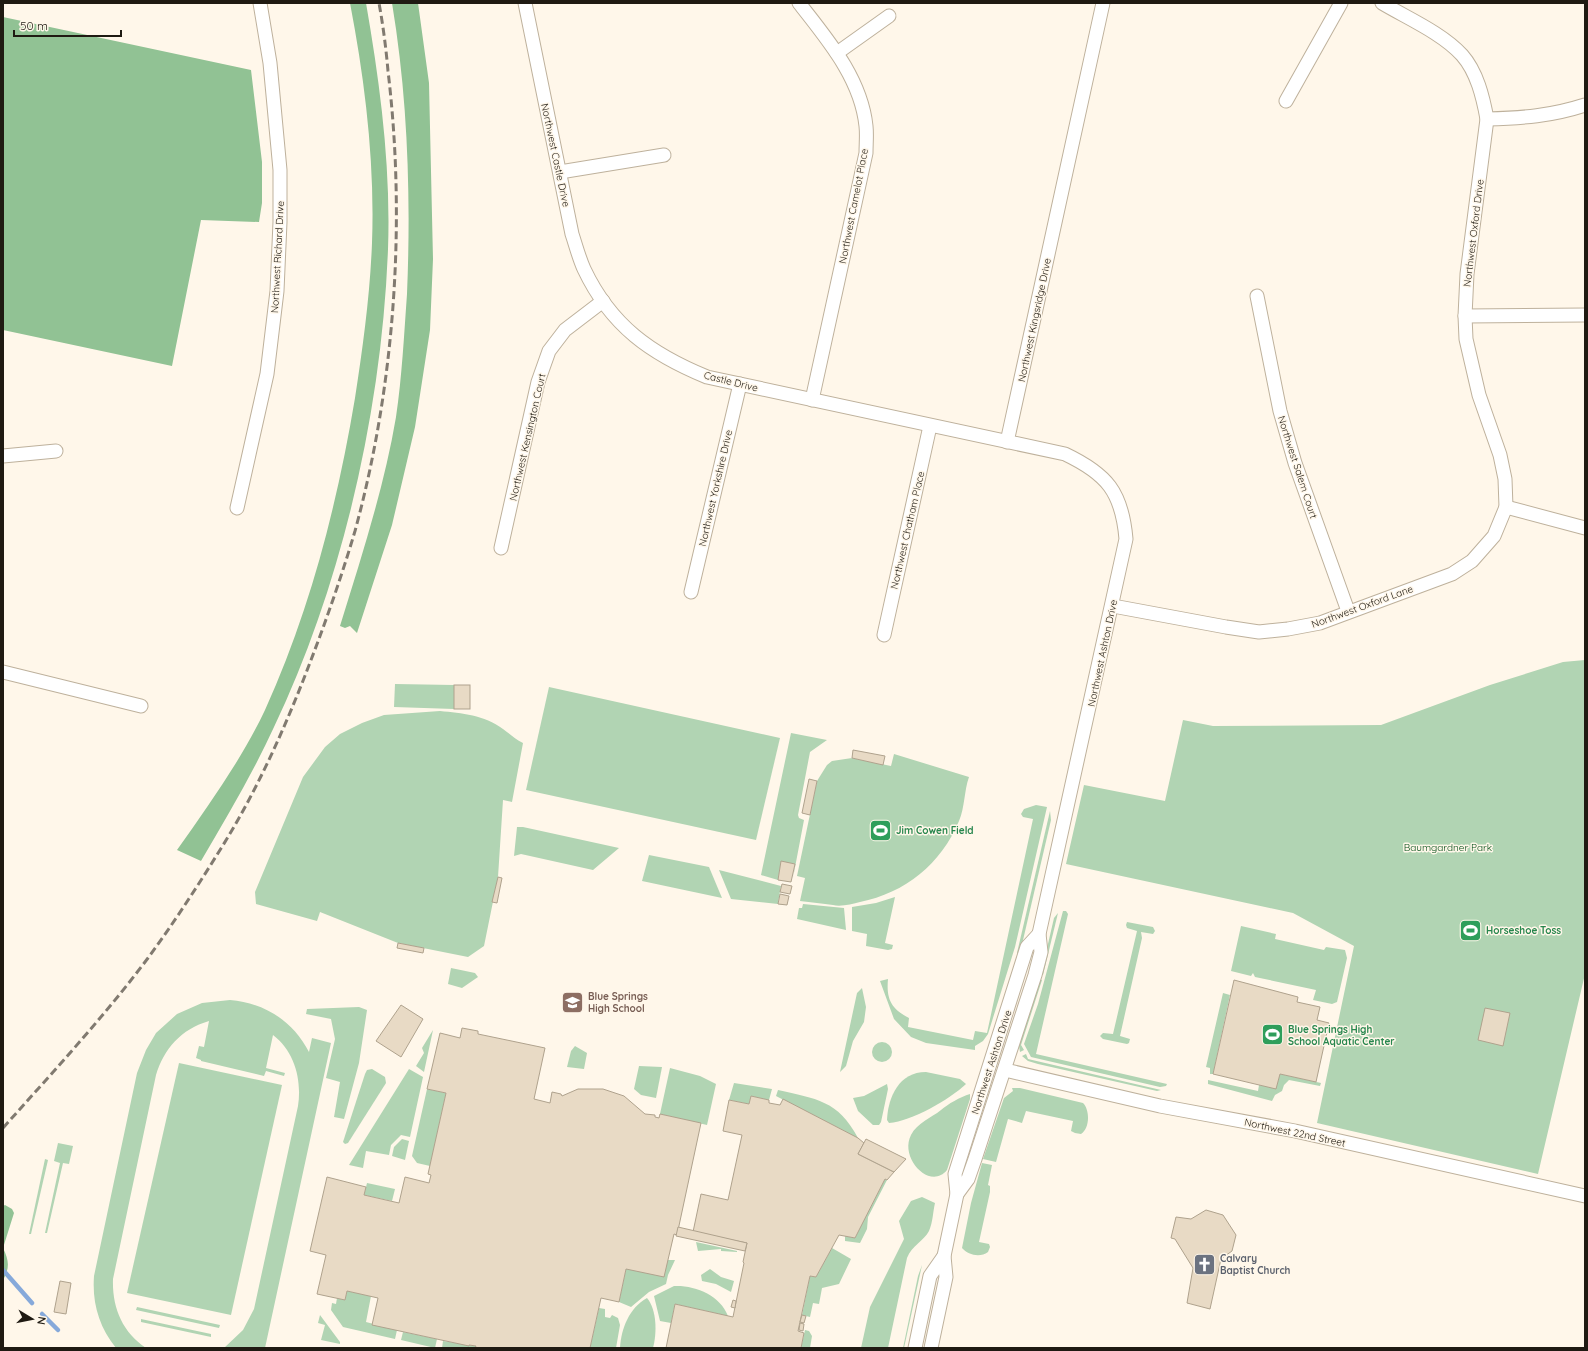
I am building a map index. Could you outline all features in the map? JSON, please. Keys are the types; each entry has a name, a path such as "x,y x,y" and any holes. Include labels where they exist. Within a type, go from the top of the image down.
{"street":[{"name":"Northwest Richard Drive","path":"237,508 267,374 277,291 280,222 280,170 270,63 260,3"},
{"name":"Northwest Castle Drive","path":"525,3 572,234 584,269 603,301"},
{"name":"Northwest Camelot Place","path":"799,3 837,53 860,99 866,126 866,153 812,400"},
{"name":"Northwest Kingsridge Drive","path":"1007,442 1103,3"},
{"path":"1286,101 1341,3"},
{"name":"Northwest Oxford Drive","path":"1382,3 1440,38 1462,55 1476,78 1483,99 1487,119 1467,274 1465,316 1466,339 1479,395 1502,461 1505,479 1506,507"},
{"path":"837,53 889,16"},
{"path":"1487,119 1526,118 1558,114 1585,105"},
{"path":"560,172 664,155"},
{"name":"Northwest Salem Court","path":"1257,296 1282,419 1295,463 1348,611"},
{"name":"Castle Drive","path":"603,301 626,328 655,352 680,366 707,377 812,400"},
{"name":"Northwest Kensington Court","path":"502,548 538,382 549,351 565,330 603,301"},
{"path":"1465,316 1585,315"},
{"name":"Northwest Yorkshire Drive","path":"691,592 740,384"},
{"path":"812,400 1007,442"},
{"name":"Northwest Chatham Place","path":"884,635 930,426"},
{"name":"Northwest Ashton Drive","path":"957,1194 968,1179 1005,1070 1041,952 1039,934 1113,606 1126,539 1124,517 1118,499 1103,478 1086,464 1065,454 1007,442"},
{"path":"3,456 56,451"},
{"path":"1506,507 1585,528"},
{"name":"Northwest Oxford Lane","path":"1113,606 1259,632 1288,629 1320,623 1348,611 1452,574 1472,561 1494,536 1506,507"},
{"path":"3,672 142,706"},
{"name":"Northwest Ashton Drive","path":"931,1348 946,1277 944,1256 957,1194 955,1174 1027,947 1039,934"},
{"name":"Northwest 22nd Street","path":"1005,1070 1160,1106 1295,1131 1585,1196"},
{"name":"Northwest Ashton Drive","path":"915,1348 930,1276 944,1256"}],"green space":[{"path":"350,3 366,3 380,95 388,187 388,249 384,309 377,370 367,432 355,493 339,554 320,614 298,671 274,727 257,761 201,861 177,850 224,782 256,728 281,673 296,635 320,557 340,478 355,398 368,301 373,213 368,122"},
{"path":"392,3 418,3 429,83 433,259 430,330 415,427 392,525 357,633 350,626 345,628 340,626 371,523 391,444 400,387 407,294 409,221 407,148 402,75"},
{"path":"3,17 251,70 262,162 262,203 259,222 201,220 172,366 3,330"},
{"name":"Baumgardner Park","path":"1585,660 1585,974 1538,1174 1317,1123 1354,946 1293,913 1066,864 1084,785 1165,801 1183,720 1213,726 1381,725 1490,685 1563,662"},
{"path":"395,684 454,685 454,709 394,707"},
{"path":"549,687 780,738 756,840 526,790"},
{"path":"440,711 465,714 481,718 496,724 523,743 512,802 503,800 498,877 484,946 468,957 398,943 320,912 317,921 256,904 255,892 303,777 325,747 340,734 362,723 384,715"},
{"path":"791,733 827,740 810,752 798,815 799,818 804,820 793,878 795,864 781,862 778,880 761,875"},
{"name":"Jim Cowen Field","path":"894,754 969,777 961,816 942,851 920,874 906,884 892,892 876,898 854,904 836,906 800,901 805,878 797,876 817,781 827,765 832,761 852,758 891,766"},
{"path":"1036,805 1047,807 1015,947 988,1034 983,1041 975,1046 975,1050 926,1043 911,1037 894,1019 880,981 888,979 888,993 891,1003 898,1011 909,1018 908,1027 973,1040 975,1031 987,1033 1033,819 1023,817 1021,814 1024,809"},
{"path":"1050,811 1051,820 1020,953 1017,953"},
{"path":"517,827 523,827 619,848 593,870 521,854 514,856"},
{"path":"649,855 709,867 722,898 642,881"},
{"path":"719,870 781,886 778,903 787,905 731,899"},
{"path":"895,897 885,943 893,945 892,949 888,950 866,946 867,934 852,931 852,907 876,903"},
{"path":"803,904 844,908 846,930 797,919 799,908 802,908"},
{"path":"1063,911 1066,911 1068,914 1036,1054 1167,1084 1166,1086 1160,1087 1031,1057 1024,1044 1038,1004"},
{"path":"1058,913 1043,975 1041,974 1054,918"},
{"path":"1127,922 1153,927 1155,931 1153,934 1141,932 1142,938 1120,1036 1130,1039 1129,1043 1127,1044 1103,1039 1100,1036 1103,1033 1113,1034 1137,931 1127,928"},
{"path":"1241,926 1276,934 1275,939 1324,950 1326,947 1345,950 1347,958 1337,1002 1332,1004 1313,1000 1316,990 1255,977 1253,973 1251,976 1231,971"},
{"path":"451,968 475,973 478,977 462,988 448,984"},
{"path":"1039,979 1042,980 1021,1045 1024,1050 1020,1052 1019,1046"},
{"path":"862,988 866,1007 864,1022 853,1041 846,1066 840,1072 857,993"},
{"path":"1223,993 1230,995 1213,1074 1210,1074 1210,1068 1206,1067"},
{"path":"230,1000 255,1005 277,1016 295,1031 309,1052 312,1038 331,1043 265,1348 224,1348 243,1330 254,1309 298,1106 298,1077 292,1058 281,1042 273,1035 266,1068 285,1073 284,1076 266,1071 264,1076 201,1061 196,1058 199,1046 204,1047 209,1021 190,1029 175,1041 164,1057 156,1075 113,1279 114,1299 120,1318 131,1334 146,1348 116,1348 105,1332 98,1314 94,1296 94,1276 137,1073 146,1050 156,1033 177,1014 202,1003"},
{"path":"359,1007 367,1010 359,1063 344,1119 334,1117 340,1082 326,1078 335,1039 331,1019 306,1014 307,1009"},
{"path":"433,1030 424,1072 416,1066 424,1053 422,1048"},
{"path":"882,1042 889,1045 892,1052 889,1059 882,1062 875,1059 872,1052 875,1045"},
{"path":"575,1046 587,1053 584,1069 567,1067 571,1051"},
{"path":"1026,1054 1028,1059 1161,1090 1157,1091 1038,1064 1028,1061 1022,1056"},
{"path":"179,1063 282,1085 231,1315 127,1293"},
{"path":"639,1066 662,1067 656,1098 641,1095 634,1089"},
{"path":"670,1068 700,1076 716,1084 707,1125 660,1114"},
{"path":"372,1069 385,1077 386,1083 348,1143 345,1144 343,1142 365,1074 367,1070"},
{"path":"409,1069 423,1077 410,1137 401,1135 391,1145 389,1155 366,1151 363,1168 349,1165"},
{"path":"926,1072 960,1079 966,1084 950,1097 930,1109 908,1118 889,1123 887,1120 888,1111 897,1087 909,1076"},
{"path":"1280,1074 1321,1083 1320,1086 1289,1080 1284,1085 1282,1091 1275,1095 1272,1101 1208,1084 1208,1080 1258,1091 1259,1085 1276,1088"},
{"path":"734,1083 772,1089 769,1100 751,1096 749,1104 729,1100"},
{"path":"887,1084 888,1089 881,1122 879,1125 873,1125 858,1111 853,1098 864,1096"},
{"path":"1012,1088 1020,1088 1083,1103 1088,1114 1086,1128 1081,1134 1075,1133 1071,1131 1073,1121 1026,1111 1022,1123 1008,1119 996,1162 983,1159 1004,1098 1013,1091"},
{"path":"427,1089 446,1093 430,1166 417,1163 412,1156"},
{"path":"778,1090 815,1099 834,1108 850,1125 858,1138 776,1096"},
{"path":"970,1094 970,1099 947,1170 940,1175 933,1177 925,1174 918,1169 909,1153 908,1144 911,1135 924,1121 951,1103"},
{"path":"402,1139 409,1141 405,1160 392,1156 394,1147"},
{"path":"58,1143 73,1146 69,1164 63,1163 47,1233 45,1233 60,1163 54,1161"},
{"path":"45,1159 48,1160 31,1234 29,1234"},
{"path":"982,1163 992,1165 988,1185 990,1186 990,1192 979,1242 989,1244 990,1247 988,1252 985,1254 974,1255 962,1248 971,1203"},
{"path":"885,1179 887,1180 868,1217 867,1229 860,1243 845,1241 845,1236 855,1238"},
{"path":"367,1183 395,1189 392,1201 364,1195"},
{"path":"922,1197 935,1203 931,1224 927,1234 912,1250 907,1258 888,1348 861,1348 870,1307 904,1239 899,1221 911,1201"},
{"path":"5,1205 12,1209 14,1213 3,1248 3,1206"},
{"path":"696,1242 737,1252 721,1251 721,1249 698,1251"},
{"path":"3,1248 7,1256 8,1268 3,1280"},
{"path":"832,1248 851,1259 839,1284 822,1288 819,1304 813,1303 810,1317 802,1315 810,1276 816,1277"},
{"path":"668,1260 675,1260 668,1275 666,1284 649,1292 631,1307 619,1302 626,1269"},
{"path":"922,1265 904,1348 903,1348 918,1276"},
{"path":"710,1269 721,1277 734,1281 731,1292 716,1284 702,1281 701,1275"},
{"path":"674,1286 690,1287 706,1293 719,1302 728,1316 675,1304 671,1323 660,1321 654,1296"},
{"path":"347,1291 371,1296 366,1322 397,1330 395,1339 343,1327 331,1310 332,1303 336,1304 337,1298 345,1300"},
{"path":"647,1298 653,1309 655,1322 653,1348 620,1348 624,1326 627,1320 635,1307"},
{"path":"137,1307 220,1325 219,1328 136,1310"},
{"path":"599,1308 605,1309 605,1317 610,1318 612,1315 618,1318 620,1325 616,1348 590,1348"},
{"path":"320,1315 340,1344 321,1340 325,1325 318,1323"},
{"path":"141,1319 211,1334 211,1337 141,1322"},
{"path":"805,1330 809,1331 812,1336 810,1348 801,1348"},
{"path":"403,1332 437,1339 435,1348 401,1340"},
{"path":"443,1341 476,1346 475,1348 442,1348"}],"building":[{"path":"454,685 470,685 470,709 454,709"},
{"path":"853,750 885,756 883,765 852,758"},
{"path":"809,779 817,781 810,815 802,813"},
{"path":"781,861 795,864 791,882 778,880"},
{"path":"498,877 502,878 497,903 492,902"},
{"path":"782,884 792,886 790,894 780,892"},
{"path":"780,894 789,896 787,905 778,904"},
{"path":"398,943 424,948 423,953 397,948"},
{"name":"Blue Springs High School Aquatic Center","path":"1234,980 1298,997 1297,1002 1320,1007 1317,1020 1329,1023 1316,1082 1280,1074 1276,1089 1213,1074"},
{"path":"401,1005 423,1019 401,1057 376,1041"},
{"path":"1485,1008 1510,1013 1503,1046 1478,1040"},
{"path":"462,1028 478,1031 478,1034 545,1048 534,1099 550,1103 552,1092 561,1094 562,1096 578,1089 603,1089 624,1096 645,1114 655,1115 655,1117 659,1118 660,1114 701,1123 677,1235 674,1234 664,1277 626,1269 619,1302 601,1298 590,1348 475,1348 476,1346 469,1346 372,1325 378,1298 347,1291 345,1300 317,1294 326,1255 310,1251 327,1177 366,1187 364,1195 399,1203 405,1177 429,1183 431,1175 428,1174 446,1093 427,1089 440,1033 460,1038"},
{"path":"751,1096 769,1100 769,1103 780,1105 783,1099 858,1138 864,1143 858,1154 894,1172 887,1180 885,1179 855,1238 839,1235 816,1277 810,1276 798,1331 804,1333 801,1348 666,1348 675,1304 733,1317 747,1243 693,1232 701,1194 728,1200 742,1135 723,1131 729,1100 749,1104"},
{"path":"866,1139 906,1159 894,1172 858,1154"},
{"name":"Calvary Baptist Church","path":"1206,1210 1223,1215 1236,1235 1232,1251 1221,1259 1210,1309 1187,1303 1193,1268 1175,1239 1171,1238 1176,1217 1191,1219"},
{"path":"678,1227 747,1243 745,1251 676,1236"},
{"path":"60,1281 71,1283 66,1314 54,1312"},
{"path":"733,1300 736,1301 735,1308 731,1307"},
{"path":"802,1315 806,1316 804,1323 800,1322"},
{"path":"800,1323 804,1324 803,1331 799,1330"}],"waterway":[{"path":"3,1270 32,1303"},
{"path":"42,1314 58,1330"}],"railway":[{"path":"3,1128 77,1045 148,958 176,919 234,828 281,734 311,660 340,580 355,531 369,475 380,419 388,361 393,302 396,244 396,186 393,128 385,45 379,3"}],"place":[{"name":"Jim Cowen Field","path":"881,830"},
{"name":"Horseshoe Toss","path":"1470,930"},
{"name":"Blue Springs High School","path":"573,1002"},
{"name":"Blue Springs High School Aquatic Center","path":"1273,1035"},
{"name":"Calvary Baptist Church","path":"1205,1264"}]}
